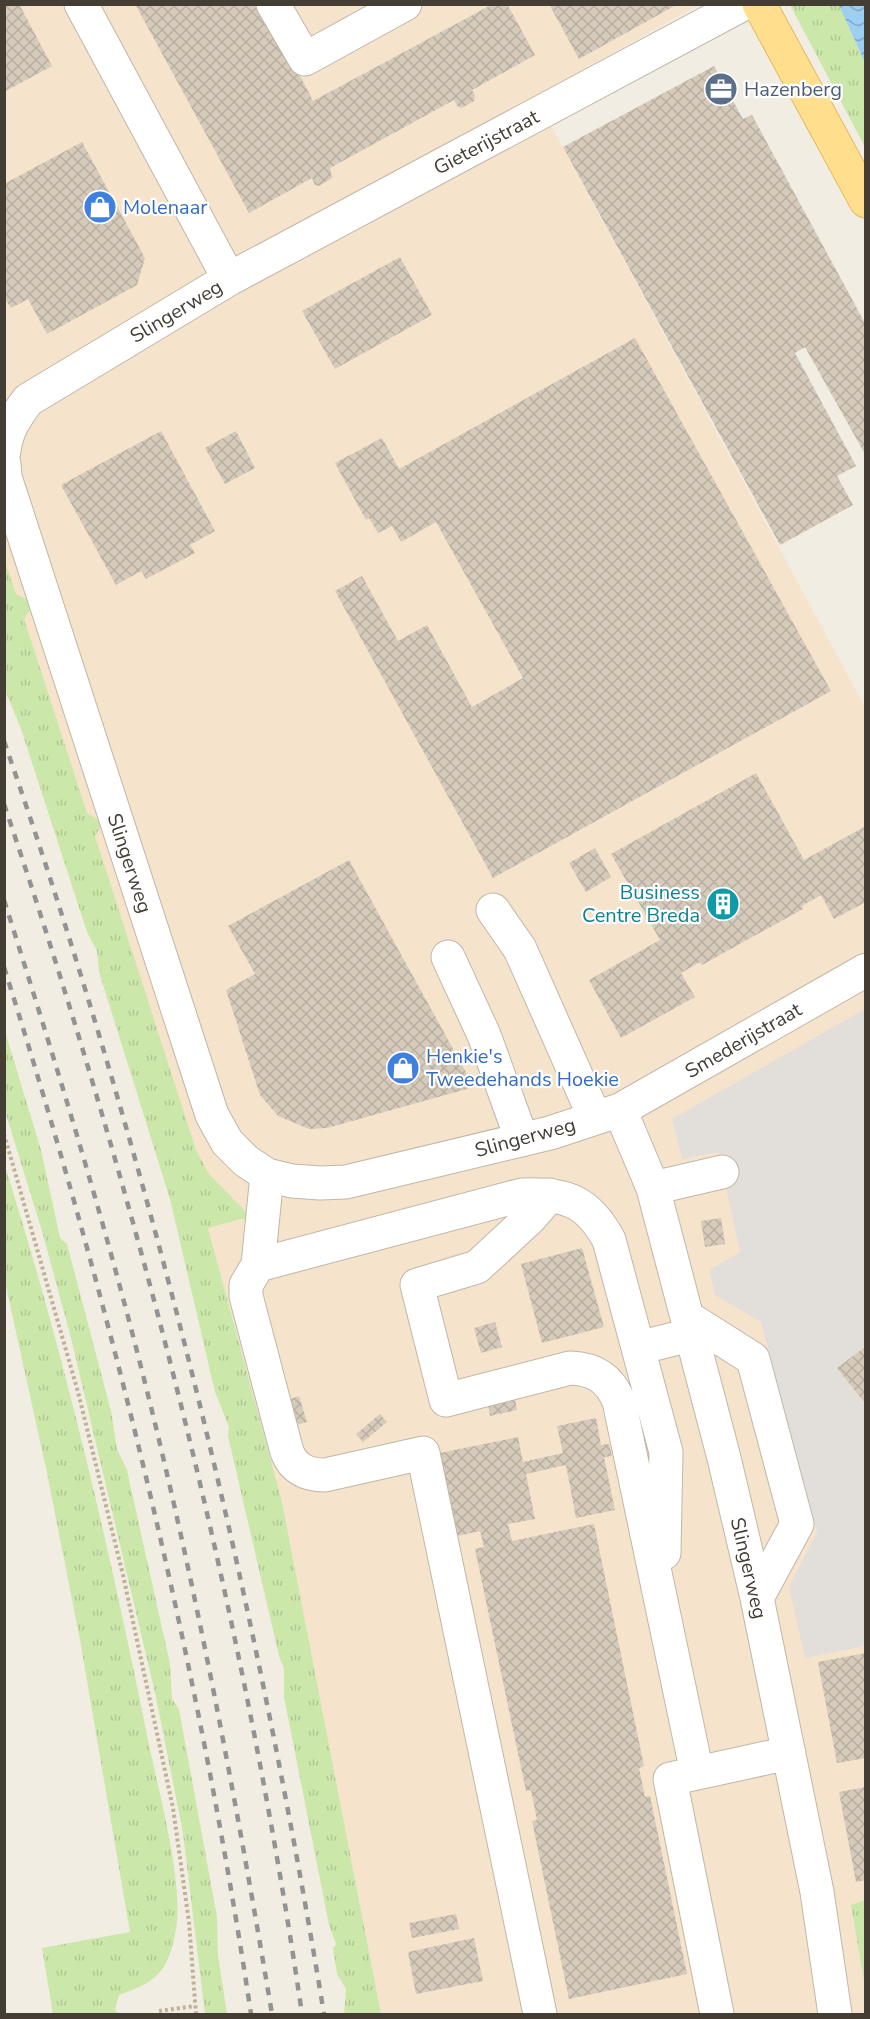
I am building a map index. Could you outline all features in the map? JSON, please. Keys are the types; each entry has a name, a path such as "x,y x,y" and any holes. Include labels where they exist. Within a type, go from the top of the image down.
{"main road":[{"path":"759,4 866,201"}],"street":[{"name":"Slingerweg","path":"4,451 5,438 28,400 230,279 81,4"},
{"path":"273,4 305,59 405,4"},
{"name":"Gieterijstraat","path":"230,279 742,4"},
{"name":"Slingerweg","path":"4,464 5,477 212,1115 227,1142 246,1161 267,1175 292,1181 346,1182 522,1140 607,1114 653,1188 692,1326 757,1598 817,1892 835,2014"},
{"path":"493,910 520,949 607,1114"},
{"path":"448,957 484,1035 522,1140"},
{"name":"Smederijstraat","path":"607,1114 866,970"},
{"path":"653,1188 722,1172"},
{"path":"267,1175 258,1265 246,1285 247,1306 290,1460 305,1473 325,1475 423,1453 540,2014"},
{"path":"258,1265 522,1194 550,1194 574,1201 594,1217 609,1240 666,1452 662,1606"},
{"path":"550,1194 530,1218 477,1267 417,1285 446,1400 570,1368 587,1368 602,1376 613,1388 619,1401 698,1773"},
{"path":"638,1348 692,1326 753,1359 765,1372 802,1510 797,1524 757,1598"},
{"path":"717,2014 669,1779 789,1754"}],"path":[{"path":"4,1134 78,1392 123,1575 173,1808 189,1922 196,2014"},
{"path":"159,2011 195,2006"}],"shaded area":[{"path":"4,5 699,5 535,96 865,707 865,2014 381,2014 282,1502 208,1227 5,589"},
{"path":"865,1009 865,1346 837,1368 865,1405 865,1646 805,1658 789,1587 817,1532 761,1322 715,1295 709,1270 740,1252 718,1152 682,1159 672,1119"}],"green space":[{"path":"839,4 865,63 865,147 790,5"},
{"path":"4,558 16,594 30,601 32,606 24,619 87,813 103,823 95,836 196,1150 209,1174 248,1214 249,1219 208,1228 282,1502 381,2014 344,2014 346,1989 337,1974 333,1948 336,1944 329,1925 284,1697 284,1669 279,1656 228,1436 229,1427 215,1392 170,1199 99,972 97,951 87,932 21,729 5,690"},
{"path":"4,1028 41,1150 60,1238 67,1244 111,1411 117,1449 127,1470 170,1664 172,1699 179,1709 217,1917 218,1956 227,2014 205,2014 183,1833 156,1697 71,1338 42,1231 5,1111"},
{"path":"4,1163 26,1234 84,1450 117,1594 173,1862 178,1910 170,1955 160,1972 152,1979 119,1995 115,2010 119,2014 53,2014 42,1948 130,1932 80,1640 47,1473 5,1282"},
{"path":"865,1900 865,1987 851,1905"}],"water":[{"path":"839,5 865,5 865,63"}],"building":[{"path":"8,4 19,4 52,66 4,92 4,7"},
{"path":"135,4 263,4 313,101 493,4 507,4 535,55 472,90 475,95 474,101 462,108 457,106 454,100 330,168 332,178 319,186 315,185 312,178 249,213"},
{"path":"549,4 678,4 579,59"},
{"path":"714,66 743,119 752,115 866,325 866,456 805,347 795,353 856,466 837,476 853,505 780,545 563,147"},
{"path":"82,142 145,258 137,285 47,334 28,299 11,308 4,297 4,184"},
{"path":"400,257 432,315 335,369 302,311"},
{"path":"635,338 831,691 493,878 335,591 362,576 398,641 427,625 472,707 523,678 436,522 401,542 392,526 378,533 369,518 366,520 335,463 382,438 399,469"},
{"path":"161,431 215,531 190,545 195,553 146,579 141,571 116,585 61,485"},
{"path":"236,431 255,468 225,484 205,448"},
{"name":"Business Centre Breda","path":"756,773 804,860 866,826 866,902 834,919 821,895 802,906 803,909 702,965 700,962 681,973 695,997 621,1038 589,980 660,940 611,854"},
{"path":"595,848 611,877 586,892 569,863"},
{"path":"349,860 474,1087 327,1128 309,1129 278,1116 260,1095 226,990 255,974 228,926"},
{"path":"721,1218 725,1244 705,1247 701,1221"},
{"path":"582,1248 604,1327 542,1343 521,1264"},
{"path":"495,1322 502,1347 481,1353 474,1328"},
{"path":"866,1346 866,1405 837,1368"},
{"path":"299,1396 307,1422 296,1425 288,1400"},
{"path":"515,1399 517,1410 490,1416 488,1404"},
{"path":"380,1414 387,1422 363,1442 356,1434"},
{"path":"596,1418 601,1445 609,1444 612,1456 604,1457 615,1510 576,1518 566,1465 526,1474 535,1519 508,1524 512,1541 594,1524 644,1766 639,1768 645,1797 650,1796 687,1974 569,1999 532,1821 537,1820 531,1790 526,1791 475,1549 484,1547 480,1531 453,1537 435,1454 518,1437 523,1462 563,1453 557,1426"},
{"path":"866,1653 866,1758 837,1763 818,1662"},
{"path":"866,1787 866,1880 856,1882 839,1792"},
{"path":"456,1914 459,1929 412,1938 409,1923"},
{"path":"474,1938 483,1981 416,1994 408,1952"}],"railway":[{"path":"4,741 105,1054 150,1212 191,1371 230,1530 264,1691 296,1852 324,2014"},
{"path":"4,804 53,952 98,1101 141,1252 180,1403 249,1707 302,2014"},
{"path":"4,900 93,1190 144,1377 205,1649 272,2014"},
{"path":"4,967 81,1225 148,1486 205,1749 230,1881 251,2014"}],"place":[{"name":"Hazenberg","path":"721,89"},
{"name":"Molenaar","path":"100,207"},
{"name":"Business Centre Breda","path":"723,904"},
{"name":"Henkie's Tweedehands Hoekie","path":"403,1068"}]}
